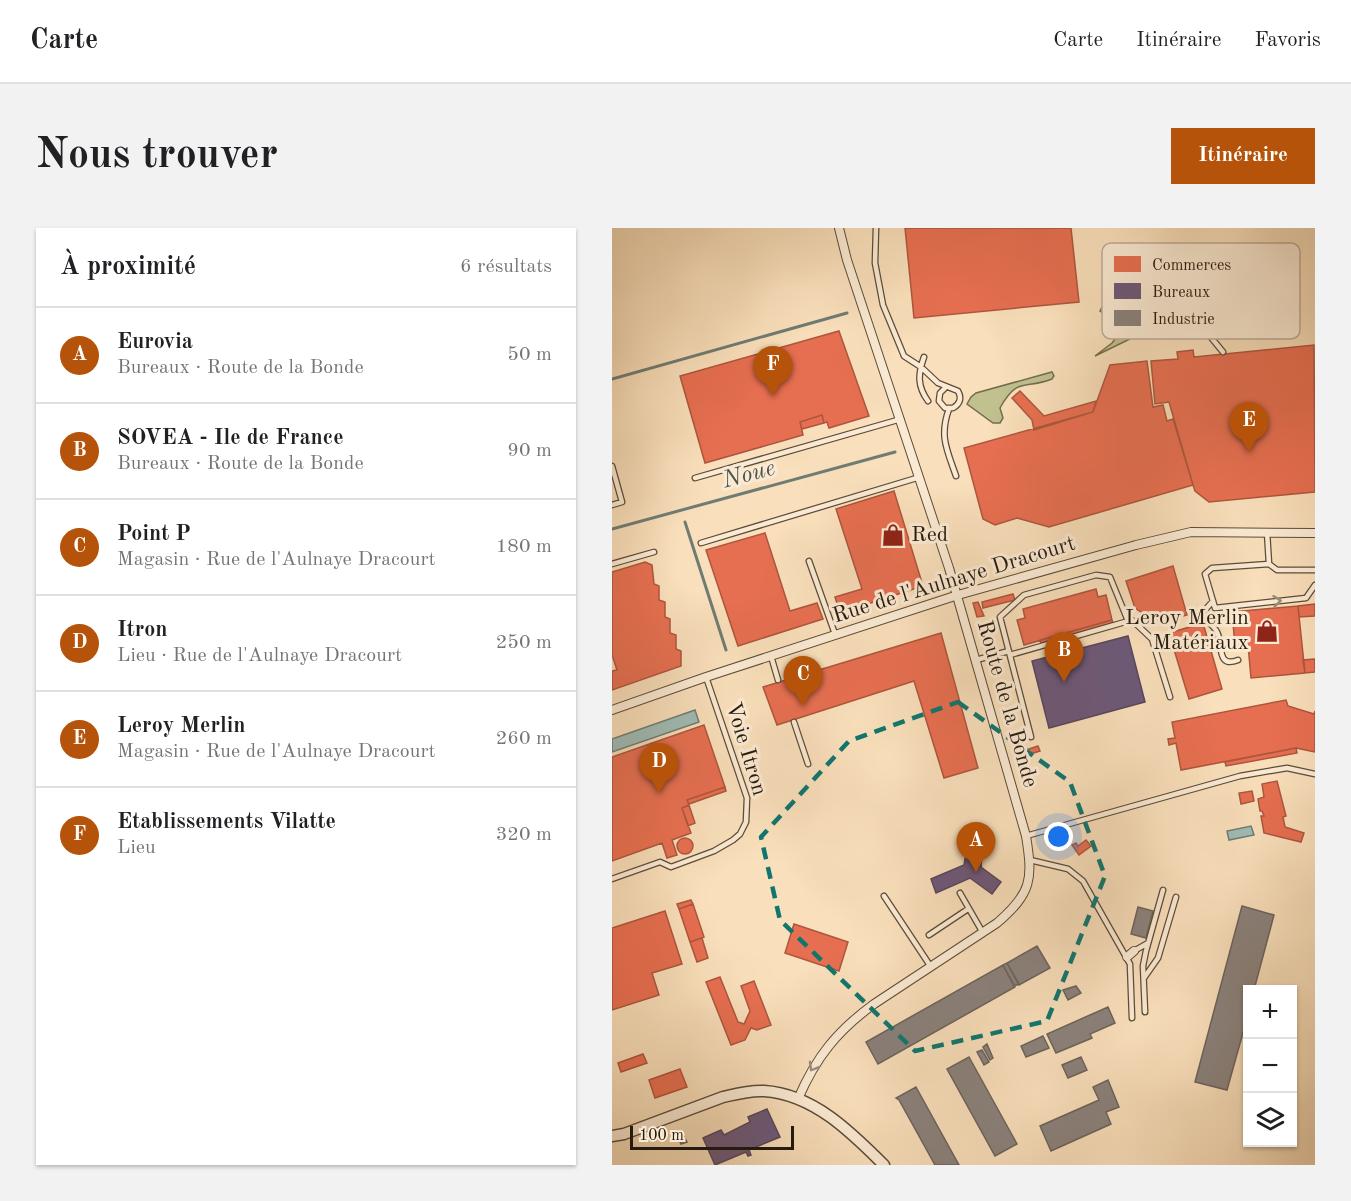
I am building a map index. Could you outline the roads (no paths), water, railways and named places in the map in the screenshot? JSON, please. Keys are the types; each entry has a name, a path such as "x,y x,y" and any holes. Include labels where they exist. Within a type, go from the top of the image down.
{"street":[{"name":"Route de la Bonde","path":"798,1099 812,1067 834,1038 874,1004 983,933 1012,910 1022,897 1031,872 1026,836 958,595 847,260 839,228"},
{"name":"Rue de l'Aulnaye Dracourt","path":"612,711 706,677 958,595 1136,545 1191,532 1315,533"},
{"path":"1126,957 1134,951"},
{"path":"612,1136 624,1134 740,1093 763,1090 782,1093 798,1099 838,1123 884,1165"}],"lane":[{"path":"876,228 874,263 883,305 904,356 921,367 938,383 955,388 960,395 960,403 949,409 939,401 940,393 946,387"},
{"path":"1212,339 1223,352"},
{"path":"924,357 918,380 922,393 928,401"},
{"path":"949,409 943,436 956,476"},
{"path":"695,478 901,419"},
{"path":"612,466 622,502 612,505"},
{"path":"702,543 920,477"},
{"path":"1267,532 1269,564"},
{"path":"612,564 654,552"},
{"path":"809,561 836,635"},
{"path":"1315,570 1277,570 1269,564 1212,568 1205,574 1215,608 1306,598 1315,585"},
{"path":"1031,737 1000,617 1024,596 1096,575 1110,577 1128,621"},
{"path":"1213,601 1204,610 1204,618 1216,631 1225,659 1233,662 1238,660"},
{"path":"976,660 1132,620 1152,639 1170,697"},
{"path":"771,656 778,680"},
{"name":"Voie Itron","path":"612,879 660,862 671,867 714,851 740,834 746,822 747,798 706,677"},
{"path":"794,722 808,764"},
{"path":"1026,836 1240,776 1287,768 1315,774"},
{"path":"1030,860 1068,869 1083,881 1130,964 1132,1018"},
{"path":"1145,1012 1143,966 1163,890"},
{"path":"960,893 983,933"},
{"path":"884,896 931,967"},
{"path":"1144,978 1158,958 1176,897"},
{"path":"929,935 968,909"},
{"path":"1134,951 1148,943"}],"water":[{"path":"695,710 699,722 612,752 612,739"},
{"path":"1251,826 1254,835 1229,840 1227,831"}],"waterway":[{"name":"Noue","path":"612,379 847,313"},
{"name":"Noue","path":"612,529 895,452"},
{"name":"Noue","path":"685,522 726,650"}],"place":[{"name":"Etablissements Vilatte","path":"773,396"},
{"name":"Leroy Merlin","path":"1249,452"},
{"name":"Red","path":"893,535"},
{"name":"Leroy Merlin Matériaux","path":"1267,631"},
{"name":"SOVEA - Ile de France","path":"1064,682"},
{"name":"Point P","path":"803,706"},
{"name":"Itron","path":"659,793"},
{"name":"Eurovia","path":"976,872"}]}
